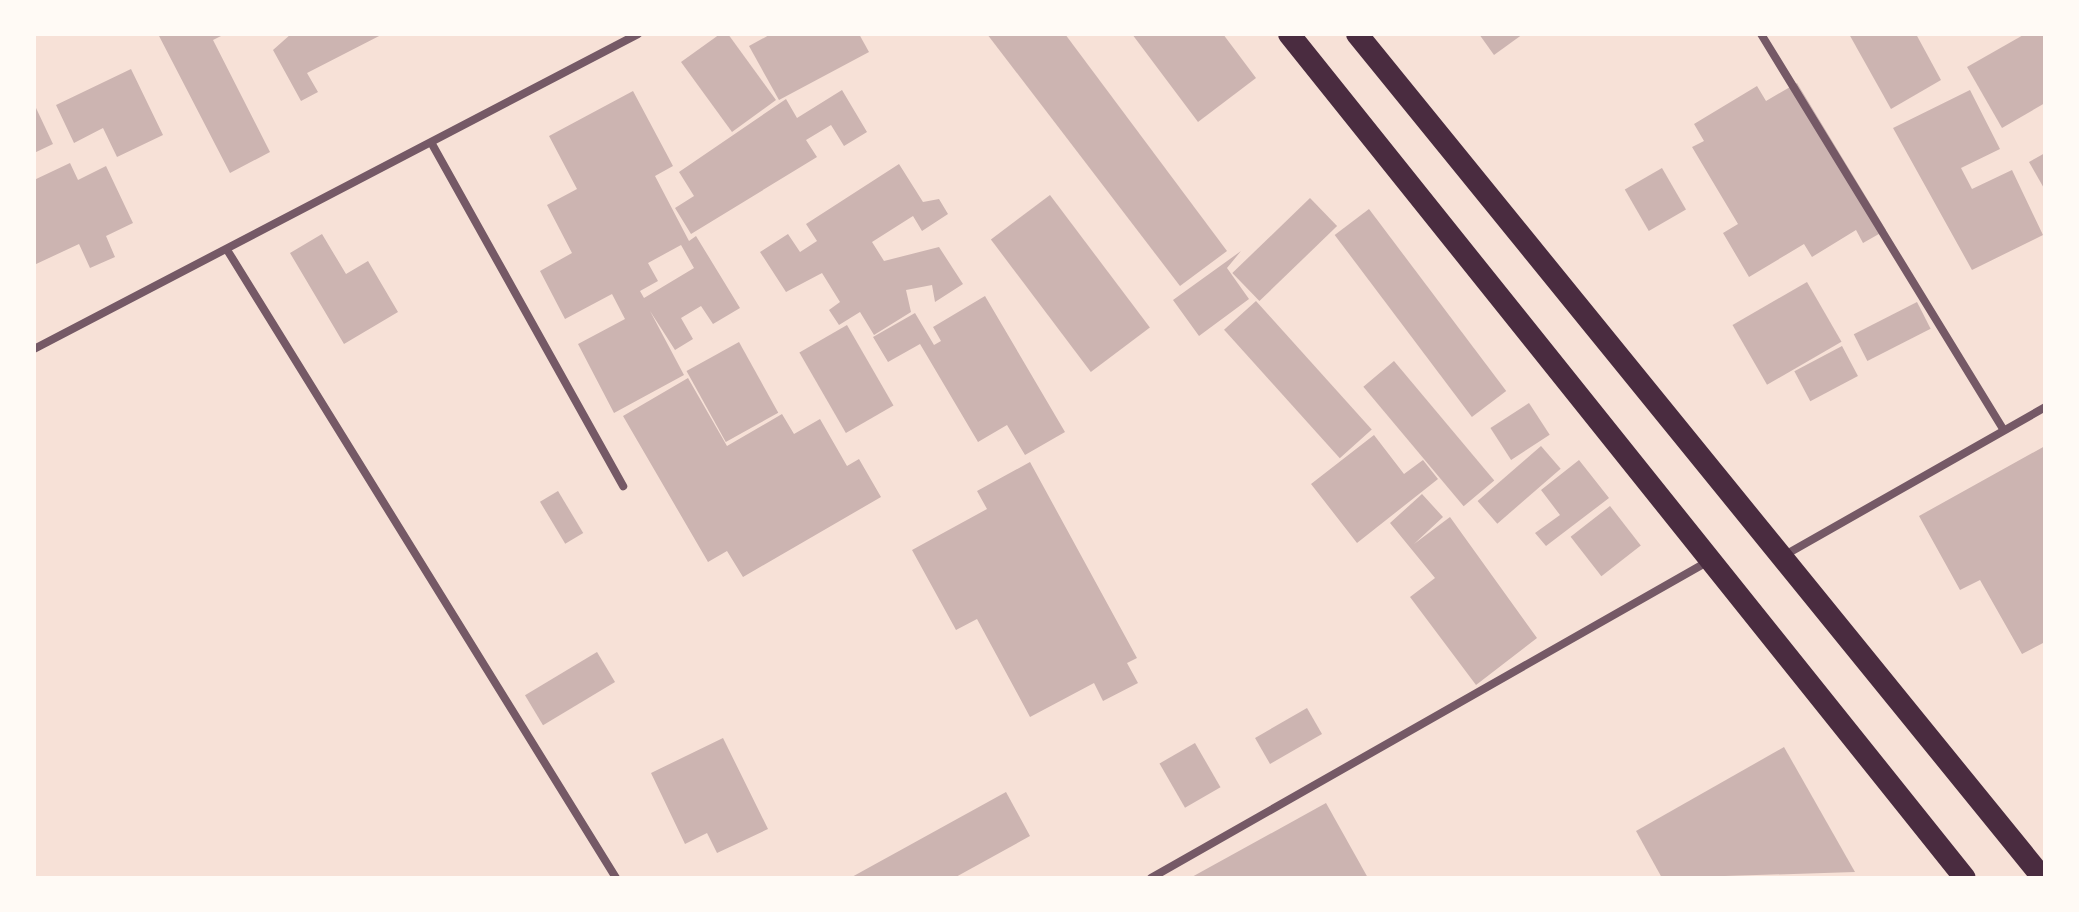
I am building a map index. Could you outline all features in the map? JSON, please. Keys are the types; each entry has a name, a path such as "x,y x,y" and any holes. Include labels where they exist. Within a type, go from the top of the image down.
{"highway":[{"path":"1289,34 1707,562 1965,878"},
{"path":"1357,34 2043,878"}],"street":[{"path":"34,349 229,253 638,34"},
{"path":"1761,34 2003,429"},
{"path":"432,144 623,486"},
{"path":"229,253 616,878"},
{"path":"1782,557 2045,407"},
{"path":"1151,878 1707,562"}],"building":[{"path":"158,34 225,34 213,40 270,152 230,173"},
{"path":"291,34 383,34 307,73 318,92 301,101 273,50"},
{"path":"720,34 728,34 776,100 732,132 681,62"},
{"path":"771,34 859,34 869,52 779,100 749,46"},
{"path":"987,34 1065,34 1227,251 1180,286"},
{"path":"1132,34 1223,34 1256,78 1198,122"},
{"path":"1479,34 1523,34 1494,55"},
{"path":"1849,34 1916,34 1941,80 1891,109"},
{"path":"2025,34 2045,35 2045,103 2002,128 1967,67"},
{"path":"131,69 163,135 117,157 103,128 74,143 56,105"},
{"path":"1797,83 1886,230 1863,243 1856,230 1812,257 1804,244 1749,277 1723,233 1738,224 1692,147 1704,141 1694,124 1757,86 1766,101"},
{"path":"842,90 867,132 844,146 831,125 806,140 817,157 691,234 675,208 694,196 679,172 786,99 797,118"},
{"path":"1970,90 2000,149 1961,168 1972,189 2012,170 2043,235 1972,270 1893,128"},
{"path":"633,91 673,166 655,176 689,241 696,236 740,308 713,324 701,306 681,318 693,339 675,350 650,311 684,375 614,413 578,344 625,319 612,294 565,319 540,271 572,253 547,205 577,189 549,136","holes":["681,245 694,268 644,298 640,291 658,281 648,263"]},
{"path":"34,109 53,144 34,153"},
{"path":"2045,153 2045,190 2029,162"},
{"path":"70,163 78,180 106,166 133,223 106,236 115,257 90,268 79,244 34,265 34,180"},
{"path":"899,164 923,202 939,199 948,214 922,231 913,216 872,242 884,261 939,247 963,284 935,302 932,285 906,290 911,312 874,335 860,312 839,325 829,310 840,302 822,273 786,292 760,252 788,234 800,252 817,241 806,224"},
{"path":"1662,168 1686,210 1649,231 1625,190"},
{"path":"1050,195 1150,328 1091,372 991,240"},
{"path":"1310,198 1337,226 1259,301 1232,273"},
{"path":"1369,209 1506,391 1472,417 1335,235"},
{"path":"322,234 346,274 368,261 398,312 344,344 290,253"},
{"path":"1241,251 1227,268 1249,299 1199,336 1173,300"},
{"path":"1807,282 1842,342 1767,385 1733,325"},
{"path":"985,296 1065,432 1025,455 1007,425 978,442 920,344 888,362 873,337 915,313 934,345 941,341 933,327"},
{"path":"1256,301 1372,430 1340,458 1224,330"},
{"path":"1917,302 1931,329 1867,361 1854,334"},
{"path":"847,325 894,406 846,433 799,352"},
{"path":"739,342 778,413 726,442 687,371"},
{"path":"1842,346 1858,376 1810,401 1794,371"},
{"path":"1394,361 1494,481 1464,506 1363,387"},
{"path":"688,378 727,446 782,414 794,434 820,419 847,466 859,459 881,497 743,577 727,551 708,562 623,416"},
{"path":"1529,403 1550,435 1511,460 1490,428"},
{"path":"1374,435 1404,474 1423,460 1438,479 1357,543 1311,484"},
{"path":"1541,446 1561,469 1497,524 1478,501"},
{"path":"2045,446 2045,642 2022,654 1980,580 1960,590 1919,516"},
{"path":"1579,460 1609,498 1546,546 1535,533 1560,515 1541,490"},
{"path":"1030,462 1137,658 1127,663 1138,683 1103,701 1094,683 1030,717 977,619 956,630 912,550 987,509 977,491"},
{"path":"558,491 583,533 565,544 540,502"},
{"path":"1422,494 1443,517 1414,544 1450,517 1537,638 1476,685 1410,597 1435,578 1390,523"},
{"path":"1610,506 1641,545 1601,576 1571,537"},
{"path":"597,652 615,682 543,725 525,695"},
{"path":"1307,708 1322,734 1270,764 1255,738"},
{"path":"723,738 768,829 717,853 707,833 685,844 651,773"},
{"path":"1195,743 1220,787 1185,808 1159,764"},
{"path":"1784,747 1855,872 1662,878 1636,831"},
{"path":"1006,792 1030,836 954,878 850,878"},
{"path":"1326,803 1368,878 1190,878"}]}
